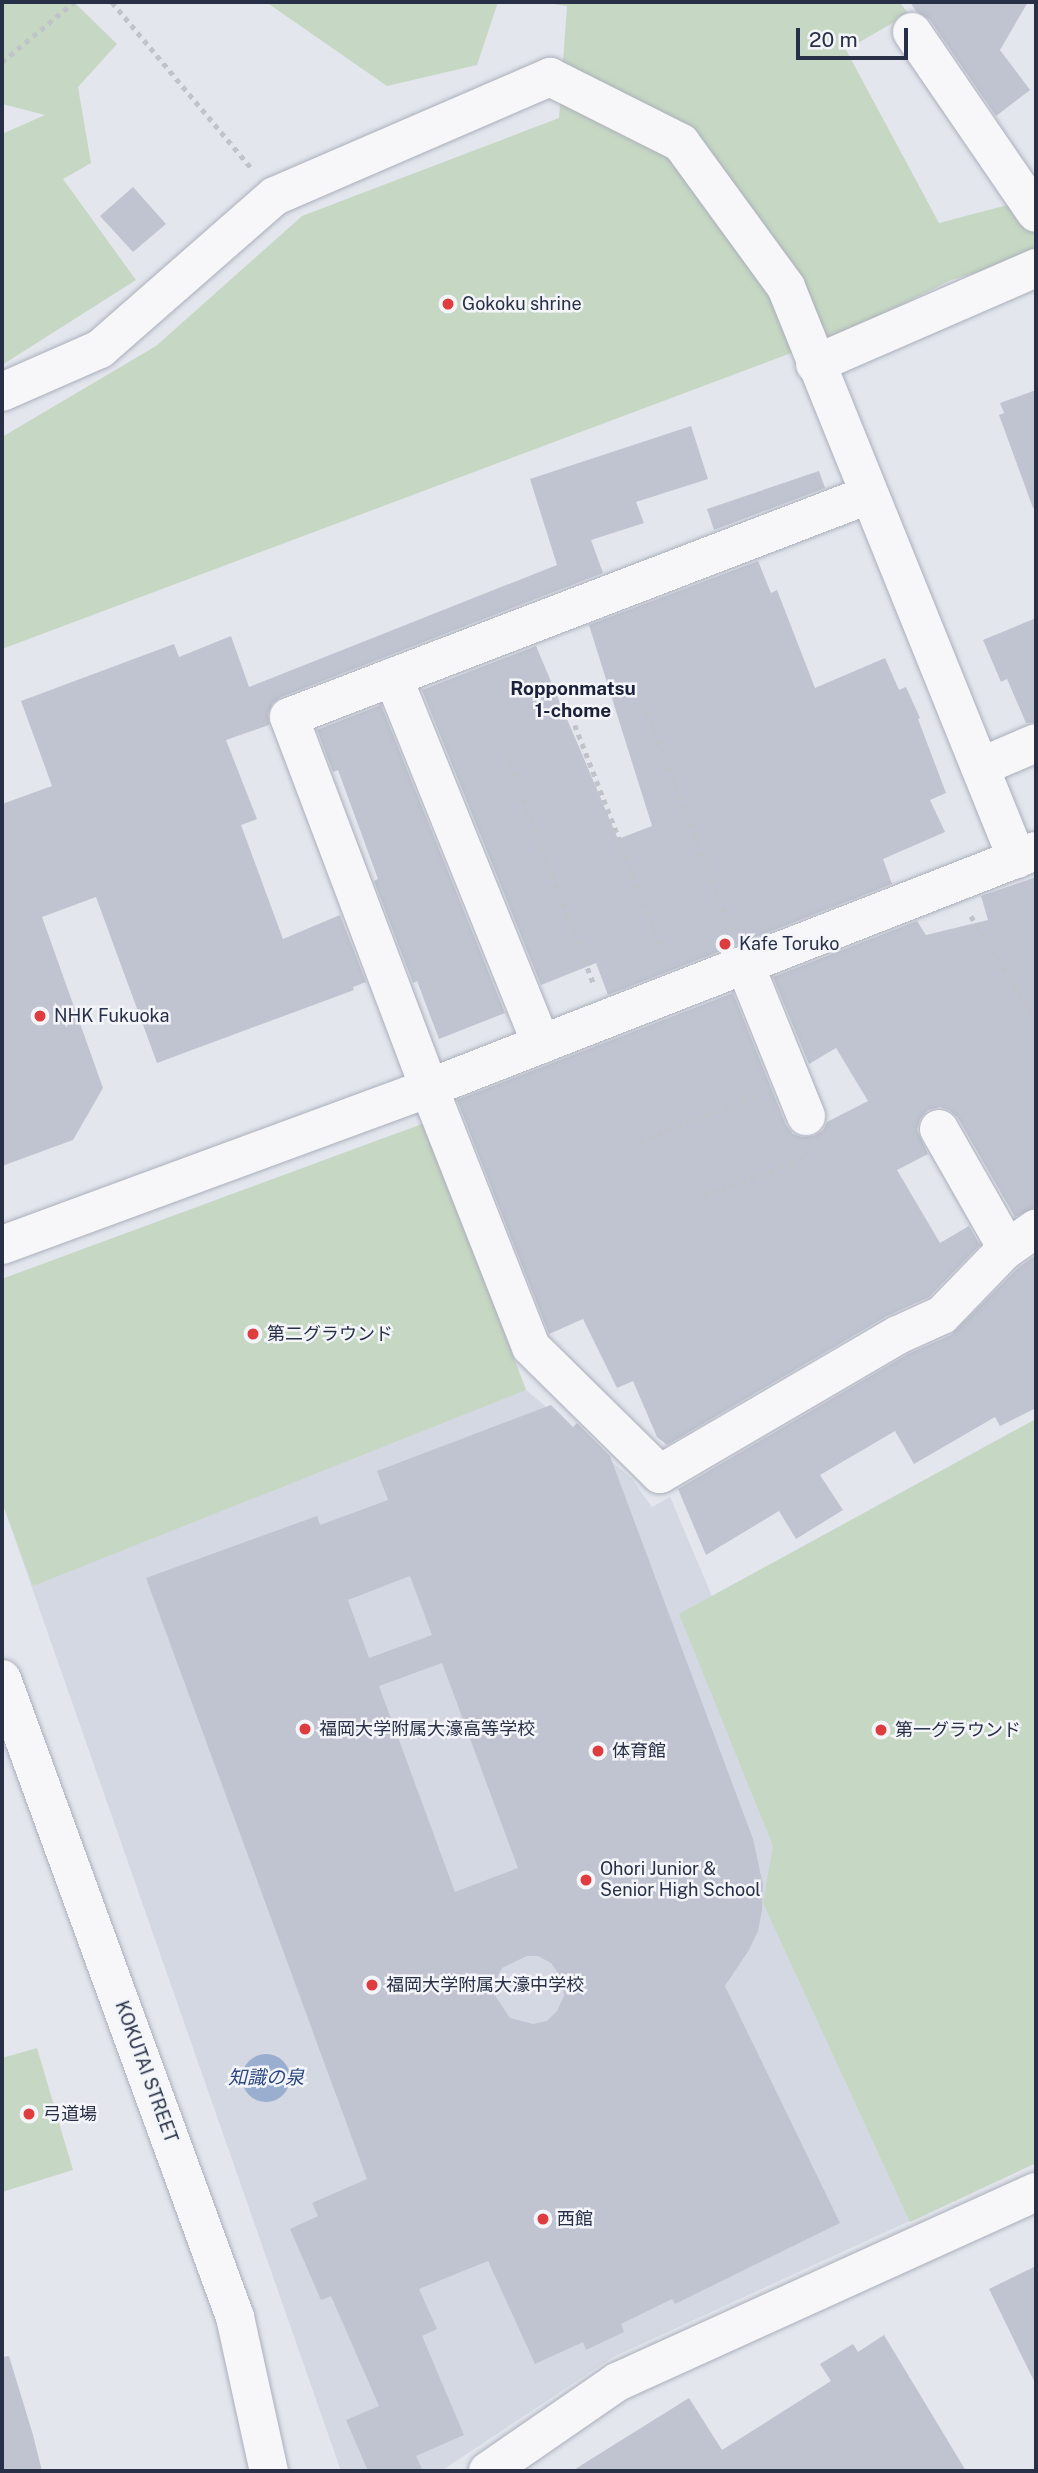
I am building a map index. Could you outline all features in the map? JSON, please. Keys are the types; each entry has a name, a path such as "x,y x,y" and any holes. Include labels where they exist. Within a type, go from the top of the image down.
{"street":[{"path":"912,32 1036,213"},
{"path":"2,392 100,349 275,196 550,77 681,143 786,287 980,767 1027,855 429,1087 2,1245"},
{"path":"815,364 1036,268"},
{"path":"868,495 289,717 531,1347 660,1474 898,1335 942,1315 1021,1238 939,1129"},
{"path":"393,677 541,1044"},
{"path":"980,767 1036,743"},
{"path":"745,965 799,1099"},
{"name":"KOKUTAI STREET","path":"2,1679 235,2317 269,2471"},
{"path":"488,2471 617,2382 1036,2192"}],"path":[{"path":"2,62 74,2"},
{"path":"112,2 275,196"},
{"path":"643,702 745,965"},
{"path":"575,725 678,991"},
{"path":"506,752 606,1018"},
{"path":"951,885 1036,1019"},
{"path":"630,1145 799,1099 814,1152 771,1172 703,1195"}],"shaded area":[{"name":"Ohori Junior & Senior High School","path":"425,1123 526,1390 631,1478 652,1507 670,1497 712,1596 1036,1419 1036,2163 613,2357 441,2471 341,2471 2,1502 2,1279"}],"green space":[{"path":"2,2 74,2 117,44 78,87 91,163 63,179 136,280 2,365 2,134 45,115 2,104"},
{"path":"266,2 498,2 477,65 387,86"},
{"name":"Gokoku shrine","path":"541,2 900,2 908,14 846,50 939,223 1019,202 1036,233 1036,255 951,280 842,334 2,649 2,437 156,346 302,216 559,118 567,6"},
{"name":"第二グラウンド","path":"425,1123 526,1390 33,1586 2,1502 2,1279"},
{"name":"第一グラウンド","path":"1036,1419 1036,2163 910,2222 763,1903 773,1846 679,1614"},
{"name":"弓道場","path":"37,2048 73,2170 2,2192 2,2058"}],"water":[{"name":"知識の泉","path":"266,2054 283,2061 290,2078 283,2095 266,2102 249,2095 242,2078 249,2061"}],"building":[{"path":"910,2 1028,2 1000,50 1030,90 996,116 930,20 916,11"},
{"path":"133,187 166,224 133,252 100,216"},
{"path":"1036,390 1036,507 1033,508 999,415 1004,413 1000,403"},
{"path":"691,426 708,479 636,502 644,523 591,540 603,573 281,697 273,703 268,713 269,725 226,740 257,819 241,825 283,939 340,915 366,982 353,987 354,990 157,1063 96,897 42,917 103,1088 73,1140 2,1166 2,804 52,786 21,701 174,644 179,657 231,636 249,687 557,565 530,479"},
{"path":"819,471 825,488 714,530 707,509"},
{"path":"758,561 771,593 777,590 815,688 885,658 899,690 906,687 920,718 918,719 946,793 930,800 945,832 883,859 892,884 608,995 596,963 541,985 422,690 536,646 618,839 652,826 589,625"},
{"path":"1036,618 1036,722 1026,723 1007,679 1001,682 983,640"},
{"path":"381,705 505,1013 439,1039 417,981 413,983 374,881 378,879 338,770 333,772 317,730"},
{"path":"1036,877 1036,1207 1015,1217 958,1118 949,1110 940,1107 928,1110 920,1119 917,1130 928,1154 897,1170 940,1243 969,1226 980,1245 929,1297 887,1316 667,1445 657,1437 633,1381 617,1388 583,1319 549,1334 457,1100 733,993 786,1125 793,1134 802,1137 814,1136 823,1130 827,1122 868,1101 836,1048 809,1064 773,977 917,921 926,935 988,920 981,896"},
{"path":"1036,1255 1036,1408 1000,1426 995,1417 914,1464 895,1431 820,1475 843,1510 796,1539 779,1511 706,1555 678,1489 908,1354 951,1335 1018,1268"},
{"path":"551,1405 573,1427 577,1423 610,1456 753,1839 763,1885 758,1931 725,1986 840,2223 675,2304 672,2299 621,2324 624,2332 586,2350 583,2342 535,2364 488,2261 419,2289 437,2329 422,2336 464,2435 416,2456 423,2471 368,2471 346,2420 379,2406 331,2296 321,2300 290,2229 318,2216 312,2203 367,2179 146,1578 317,1516 320,1525 388,1500 377,1471","holes":["410,1576 432,1635 369,1658 348,1600","442,1663 518,1868 455,1892 379,1686","527,1956 538,1956 551,1963 563,1980 564,1996 557,2011 547,2021 533,2024 510,2018 496,1997 496,1980 502,1968"]},
{"path":"1036,2266 1036,2385 989,2289"},
{"path":"884,2335 966,2471 572,2471 689,2398 722,2450 831,2381 820,2364 853,2344 858,2352"},
{"path":"9,2356 42,2471 2,2471 2,2357"}],"place":[{"name":"Gokoku shrine","path":"448,304"},
{"name":"Kafe Toruko","path":"725,944"},
{"name":"NHK Fukuoka","path":"40,1016"},
{"name":"第二グラウンド","path":"253,1334"},
{"name":"福岡大学附属大濠高等学校","path":"305,1729"},
{"name":"第一グラウンド","path":"881,1730"},
{"name":"体育館","path":"598,1751"},
{"name":"Ohori Junior & Senior High School","path":"586,1880"},
{"name":"福岡大学附属大濠中学校","path":"372,1985"},
{"name":"弓道場","path":"29,2114"},
{"name":"西館","path":"543,2219"}],"district":[{"name":"Ropponmatsu 1-chome","path":"573,700"}]}
